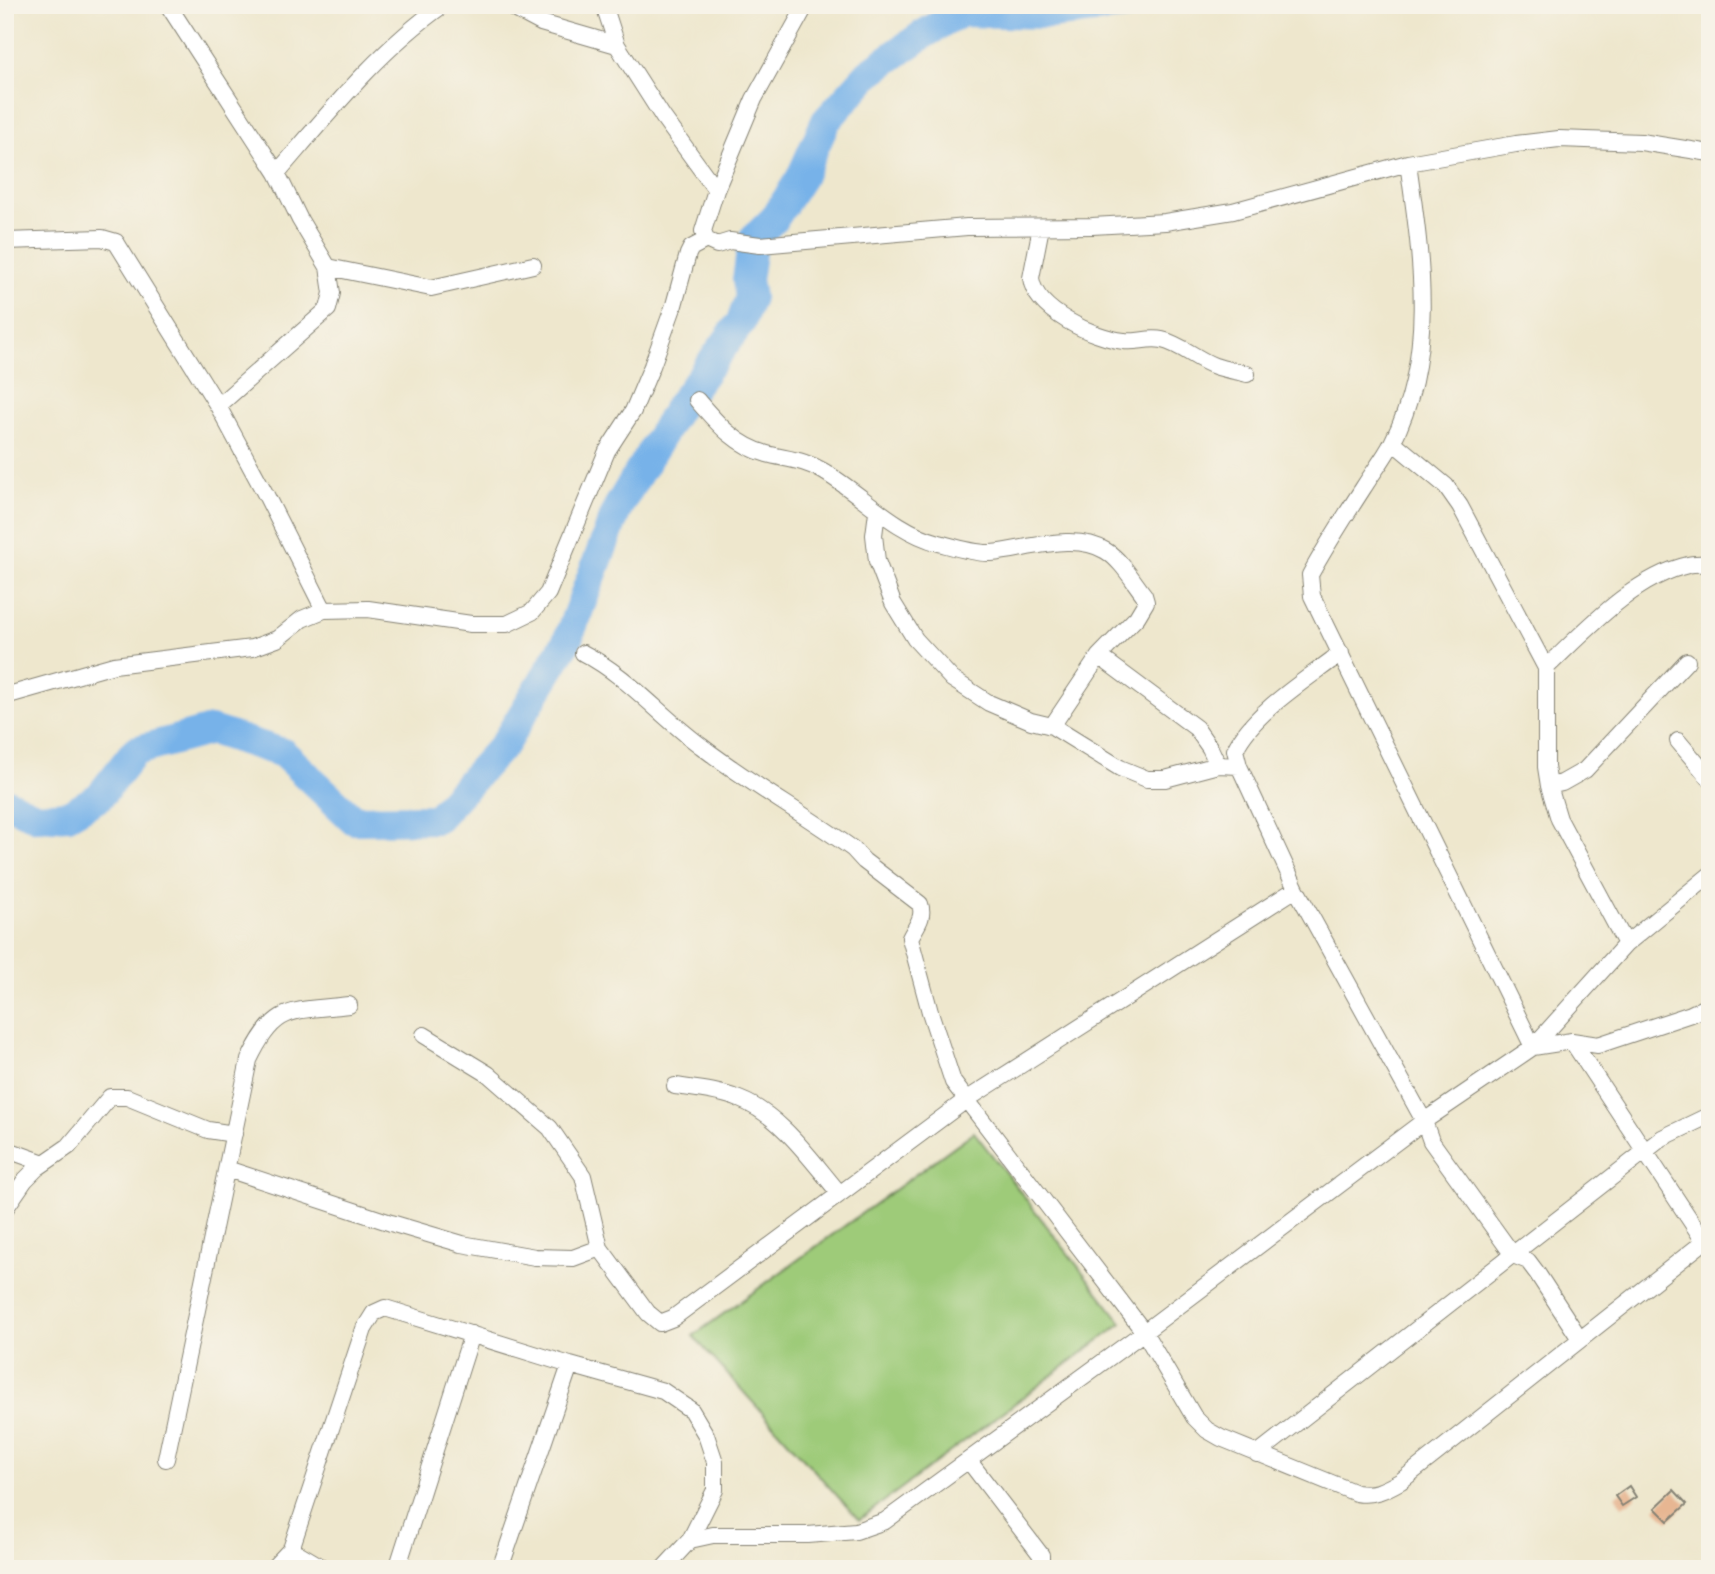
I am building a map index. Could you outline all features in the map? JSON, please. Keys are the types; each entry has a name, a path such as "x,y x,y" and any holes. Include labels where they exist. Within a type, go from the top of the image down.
{"street":[{"path":"168,5 277,173 300,220 328,267 332,293 328,309 218,406"},
{"path":"277,173 370,69 423,19 443,5"},
{"path":"507,5 541,23 617,45"},
{"path":"604,5 617,45 663,117 716,190"},
{"path":"806,5 754,99 716,190 703,230 706,240 717,245 730,241 760,245 967,228 1165,222 1233,211 1408,163 1559,139 1641,142 1710,153"},
{"path":"1408,163 1421,255 1422,315 1410,394 1393,442 1310,575 1312,596 1533,1047"},
{"path":"1041,227 1031,278 1032,286 1036,295 1070,323 1094,334 1125,342 1162,340 1214,366 1247,374"},
{"path":"5,241 102,238 116,243 218,406 324,610"},
{"path":"5,696 114,665 252,648 277,639 302,619 324,610 368,609 471,624 507,624 532,612 548,593 607,452 633,411 674,305 688,254 691,248 706,240"},
{"path":"328,267 431,288 533,265"},
{"path":"697,400 725,432 744,445 821,469 877,512 937,543 988,553 1060,541 1092,545 1106,551 1144,594 1146,602 1137,617 1099,656 1052,726"},
{"path":"1393,442 1446,486 1460,506 1546,668 1546,767 1549,786 1559,819 1626,944"},
{"path":"877,512 874,535 877,561 893,603 915,639 952,679 989,703 1031,721 1052,726 1120,768 1147,779 1165,779 1218,765 1239,766"},
{"path":"1546,668 1603,613 1647,582 1688,565 1710,564"},
{"path":"583,653 625,680 701,747 845,843 920,904 920,921 909,938 953,1082 1144,1332 1195,1417 1207,1430 1257,1454 1356,1493 1368,1495 1401,1481 1707,1239 1645,1152 1572,1041"},
{"path":"1341,653 1256,719 1242,734 1235,750 1239,766 1296,889 1424,1121 1431,1142 1513,1255 1528,1261 1580,1339"},
{"path":"1099,656 1196,729 1218,765"},
{"path":"1549,786 1562,783 1585,770 1687,661"},
{"path":"1678,741 1710,779"},
{"path":"690,1540 713,1535 808,1535 856,1531 885,1521 1144,1332 1424,1121 1533,1047 1626,944 1710,875"},
{"path":"424,1035 488,1074 550,1128 583,1175 600,1248 648,1313 660,1323 673,1318 966,1100 1296,889"},
{"path":"166,1459 249,1060 260,1036 277,1017 292,1011 349,1005"},
{"path":"1533,1047 1572,1041 1598,1045 1710,1005"},
{"path":"675,1086 738,1098 758,1108 775,1121 840,1194"},
{"path":"5,1209 25,1180 69,1146 105,1101 117,1095 150,1104 208,1130 234,1134"},
{"path":"1257,1454 1662,1138 1710,1115"},
{"path":"5,1149 44,1163"},
{"path":"227,1169 462,1244 535,1257 573,1258 600,1248"},
{"path":"272,1569 291,1549 364,1329 374,1313 385,1308 663,1391 691,1410 706,1435 715,1462 715,1490 690,1540 663,1569"},
{"path":"397,1569 472,1334"},
{"path":"500,1569 570,1365"},
{"path":"969,1461 1041,1555 1041,1569"},
{"path":"291,1549 324,1569"}],"green space":[{"path":"974,1132 1122,1323 859,1520 693,1336"}],"building":[{"path":"1629,1486 1636,1497 1622,1506 1615,1496"},
{"path":"1674,1490 1687,1504 1668,1521 1655,1508"}],"waterway":[{"path":"5,802 37,817 68,815 99,797 135,751 211,730 283,753 354,820 436,819 505,743 567,641 618,507 677,409 741,322 750,297 747,280 753,239 774,219 800,179 826,121 869,73 924,34 962,12 1050,14 1128,5"}]}
